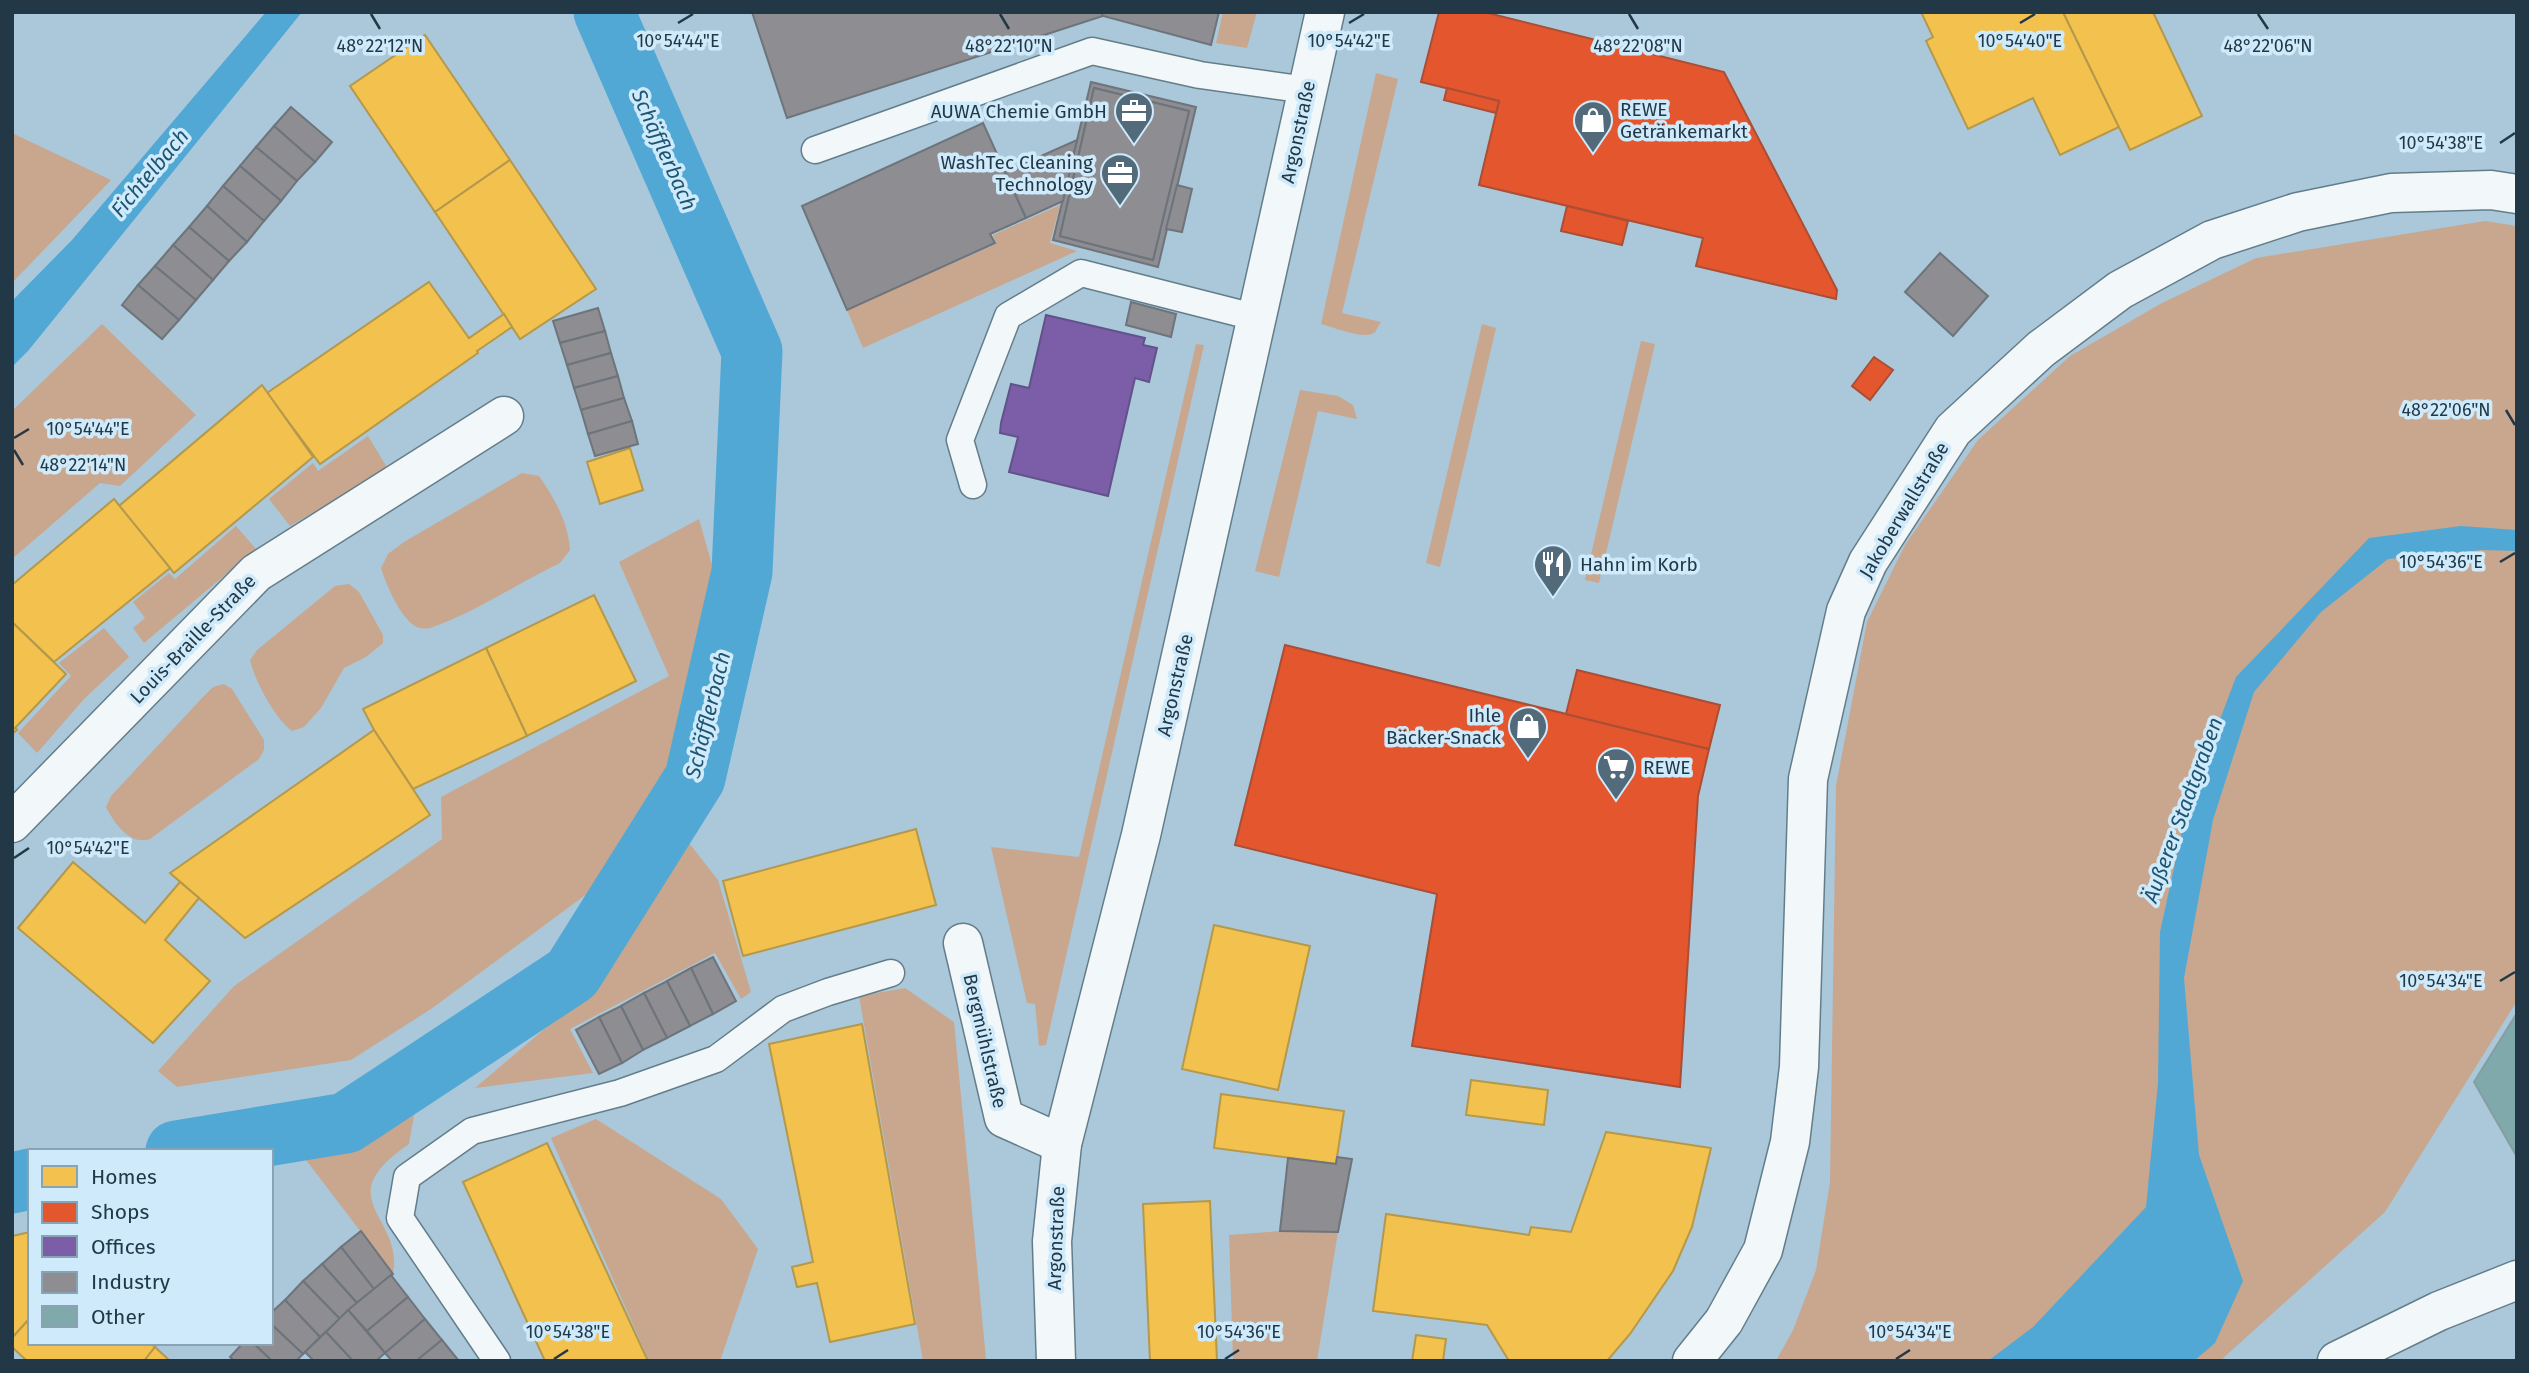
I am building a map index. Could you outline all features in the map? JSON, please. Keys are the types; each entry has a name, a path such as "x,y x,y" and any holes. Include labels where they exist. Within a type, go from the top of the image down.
{"street":[{"name":"Argonstraße","path":"1056,1361 1052,1241 1062,1144 1129,884 1325,12"},
{"name":"Jakoberwallstraße","path":"1692,1361 1724,1321 1763,1250 1790,1142 1799,1067 1808,779 1846,611 1868,562 1952,430 2041,349 2120,290 2212,240 2298,212 2391,193 2491,190 2517,194"},
{"name":"Louis-Braille-Straße","path":"12,823 256,573 504,416"},
{"name":"Bergmühlstraße","path":"963,943 1004,1118 1062,1144"},
{"path":"2337,1361 2439,1311 2516,1280"}],"lane":[{"path":"815,150 1092,51 1200,75 1307,90"},
{"path":"973,485 960,440 1008,316 1028,303 1081,273 1258,318"},
{"path":"497,1361 400,1218 407,1177 472,1131 620,1093 716,1059 783,1009 891,973"}],"shaded area":[{"path":"1223,12 1257,12 1247,48 1216,43"},
{"path":"1376,73 1398,79 1342,313 1381,322 1375,332 1364,335 1321,324"},
{"path":"12,133 111,180 12,283"},
{"path":"1060,205 1050,243 1077,251 863,348 847,310 996,244 993,235"},
{"path":"2485,221 2517,226 2517,1001 2385,1212 2220,1361 1776,1361 1793,1330 1816,1270 1830,1182 1836,786 1867,622 1905,545 1978,440 2070,356 2162,303 2256,258"},
{"path":"102,324 196,415 120,486 100,483 12,559 12,411"},
{"path":"1482,324 1496,328 1440,567 1426,563"},
{"path":"1641,341 1655,344 1599,583 1585,580"},
{"path":"1196,344 1204,345 1046,1045 1039,1046 1035,1004 1027,1003 991,847 1079,857"},
{"path":"1300,390 1338,396 1353,405 1357,419 1318,411 1279,577 1255,571"},
{"path":"368,436 388,469 290,526 269,499 313,463 318,471"},
{"path":"522,473 539,476 550,493 564,520 570,550 560,563 449,621 430,628 419,628 411,623 395,601 381,568 388,554"},
{"path":"699,519 716,579 683,766 607,879 431,1009 351,1060 177,1087 158,1071 234,986 442,839 441,797 669,676 619,562"},
{"path":"236,526 256,549 144,643 133,628 145,618 133,602 169,573 175,579"},
{"path":"349,584 359,592 383,635 383,643 366,657 344,668 321,708 304,727 292,731 266,698 250,660 257,650 335,586"},
{"path":"104,628 129,657 84,699 37,753 18,733 71,676 59,663"},
{"path":"224,684 232,689 264,740 264,750 259,759 150,839 129,836 113,820 106,807 111,796 213,687"},
{"path":"689,843 718,880 751,992 741,999 715,953 570,1029 593,1073 475,1088 575,1003"},
{"path":"905,988 954,1022 986,1359 983,1361 923,1361 859,996"},
{"path":"415,1109 409,1144 385,1163 373,1180 371,1194 374,1208 389,1237 393,1254 393,1274 300,1152 346,1143"},
{"path":"596,1119 721,1199 758,1249 720,1361 649,1361 551,1138"},
{"path":"1280,1231 1338,1232 1317,1361 1233,1361 1229,1235"}],"water":[{"name":"Fichtelbach","path":"266,12 302,12 28,351 12,367 12,301 72,240"},
{"path":"2461,526 2517,530 2517,551 2482,550 2388,559 2321,612 2254,692 2213,820 2184,978 2199,1155 2243,1281 2215,1343 2194,1361 1988,1361 2033,1327 2146,1207 2158,1083 2160,932 2188,804 2236,677 2369,538"}],"building: Homes":[{"path":"1921,12 2063,12 2119,127 2060,155 2033,98 1968,129 1926,41 1933,37"},
{"path":"2063,12 2153,12 2202,116 2130,150"},
{"path":"425,35 510,160 435,212 350,86"},
{"path":"510,160 596,289 520,339 435,212"},
{"path":"429,282 469,338 504,314 512,327 320,464 267,393"},
{"path":"262,385 313,457 174,573 119,506"},
{"path":"630,448 643,490 600,504 587,462"},
{"path":"114,499 170,568 54,662 12,622 12,585"},
{"path":"594,595 636,681 527,736 486,648"},
{"path":"12,622 66,674 12,734"},
{"path":"486,648 527,736 413,789 363,709"},
{"path":"374,730 430,815 245,938 170,873"},
{"path":"916,829 936,905 743,956 723,881"},
{"path":"73,862 145,923 180,882 199,898 165,940 210,981 153,1043 18,928"},
{"path":"1214,925 1310,946 1278,1090 1182,1069"},
{"path":"862,1024 915,1324 830,1342 817,1283 797,1287 792,1267 813,1262 769,1044"},
{"path":"1471,1080 1548,1090 1544,1125 1466,1115"},
{"path":"1221,1094 1344,1111 1336,1164 1214,1148"},
{"path":"1606,1132 1711,1148 1692,1227 1673,1271 1630,1334 1607,1361 1509,1361 1487,1325 1373,1311 1386,1214 1529,1235 1531,1227 1571,1232"},
{"path":"547,1143 648,1361 545,1361 463,1182"},
{"path":"1210,1201 1217,1361 1150,1361 1143,1204"},
{"path":"28,1232 28,1320 12,1338 12,1236"},
{"path":"28,1320 28,1345 155,1347 144,1361 27,1361 12,1347 12,1338"},
{"path":"1416,1335 1446,1339 1443,1361 1412,1361"},
{"path":"155,1347 170,1361 144,1361"}],"building: Shops":[{"path":"1439,12 1484,12 1724,72 1837,290 1836,299 1696,266 1703,238 1479,185 1499,101 1421,82"},
{"path":"1447,88 1499,101 1496,113 1444,100"},
{"path":"1567,206 1628,221 1622,245 1561,231"},
{"path":"1874,357 1893,370 1870,400 1852,386"},
{"path":"1285,645 1709,749 1698,796 1680,1087 1412,1046 1437,894 1235,845"},
{"path":"1577,670 1720,705 1709,749 1566,714"}],"building: Offices":[{"path":"1046,315 1145,338 1143,345 1157,348 1149,382 1135,378 1108,496 1009,472 1018,437 1000,433 1001,423 1011,384 1029,388"}],"building: Industry":[{"path":"752,12 1101,12 1103,16 787,118"},
{"path":"1101,12 1219,12 1211,45 1103,16"},
{"path":"1091,82 1196,107 1158,267 1053,240","holes":["1094,88 1189,111 1153,260 1060,236"]},
{"path":"1094,88 1189,111 1153,260 1060,236"},
{"path":"291,107 332,142 315,162 274,126"},
{"path":"983,123 1026,218 990,234 995,243 847,310 802,206"},
{"path":"274,126 315,162 297,181 256,147"},
{"path":"1077,140 1063,201 1026,218 1005,172"},
{"path":"256,147 297,181 281,201 240,166"},
{"path":"240,166 281,201 264,221 223,186"},
{"path":"1177,185 1192,189 1182,232 1166,229"},
{"path":"223,186 264,221 247,242 207,206"},
{"path":"207,206 247,242 229,261 189,227"},
{"path":"189,227 229,261 213,280 173,245"},
{"path":"173,245 213,280 196,300 155,266"},
{"path":"1940,253 1988,296 1953,336 1905,292"},
{"path":"155,266 196,300 179,320 138,285"},
{"path":"138,285 179,320 162,339 122,305"},
{"path":"1131,302 1176,314 1171,337 1126,325"},
{"path":"598,308 605,331 560,343 553,321"},
{"path":"605,331 611,353 567,365 560,343"},
{"path":"611,353 618,376 574,388 567,365"},
{"path":"618,376 624,398 581,410 574,388"},
{"path":"624,398 632,421 588,434 581,410"},
{"path":"632,421 638,444 595,456 588,434"},
{"path":"713,957 736,1001 713,1014 691,968"},
{"path":"691,968 713,1014 690,1026 667,981"},
{"path":"667,981 690,1026 667,1038 644,993"},
{"path":"644,993 667,1038 643,1050 621,1006"},
{"path":"621,1006 643,1050 622,1063 599,1017"},
{"path":"599,1017 622,1063 599,1074 576,1030"},
{"path":"1337,1157 1352,1159 1338,1232 1280,1231 1288,1158 1336,1164"},
{"path":"361,1231 393,1274 374,1289 341,1247"},
{"path":"341,1247 374,1289 357,1303 322,1264"},
{"path":"322,1264 357,1303 340,1319 303,1281"},
{"path":"391,1275 408,1297 367,1331 348,1310"},
{"path":"303,1281 340,1319 320,1337 285,1300"},
{"path":"408,1297 425,1319 385,1353 367,1331"},
{"path":"285,1300 320,1337 303,1354 273,1326 273,1311"},
{"path":"348,1310 385,1353 376,1361 353,1361 326,1332"},
{"path":"425,1319 442,1340 416,1361 392,1361 385,1353"},
{"path":"273,1326 303,1354 296,1361 272,1361 255,1345 273,1345"},
{"path":"326,1332 353,1361 314,1361 305,1352"},
{"path":"442,1340 459,1361 416,1361"},
{"path":"241,1345 255,1345 272,1361 234,1361 230,1357"}],"building: Other":[{"path":"2517,1013 2517,1157 2474,1082"}],"waterway":[{"name":"Schäfflerbach","path":"188,1149 346,1123 572,974 695,778 742,572 752,351 604,12"},
{"name":"Schäfflerbach","path":"12,1183 28,1179"}],"place":[{"name":"AUWA Chemie GmbH","path":"1134,145"},
{"name":"REWE Getränkemarkt","path":"1593,154"},
{"name":"WashTec Cleaning Technology","path":"1120,207"},
{"name":"Hahn im Korb","path":"1553,598"},
{"name":"Ihle Bäcker-Snack","path":"1528,760"},
{"name":"REWE","path":"1616,801"}],"water label":[{"name":"Äußerer Stadtgraben","path":"2183,810"}]}
